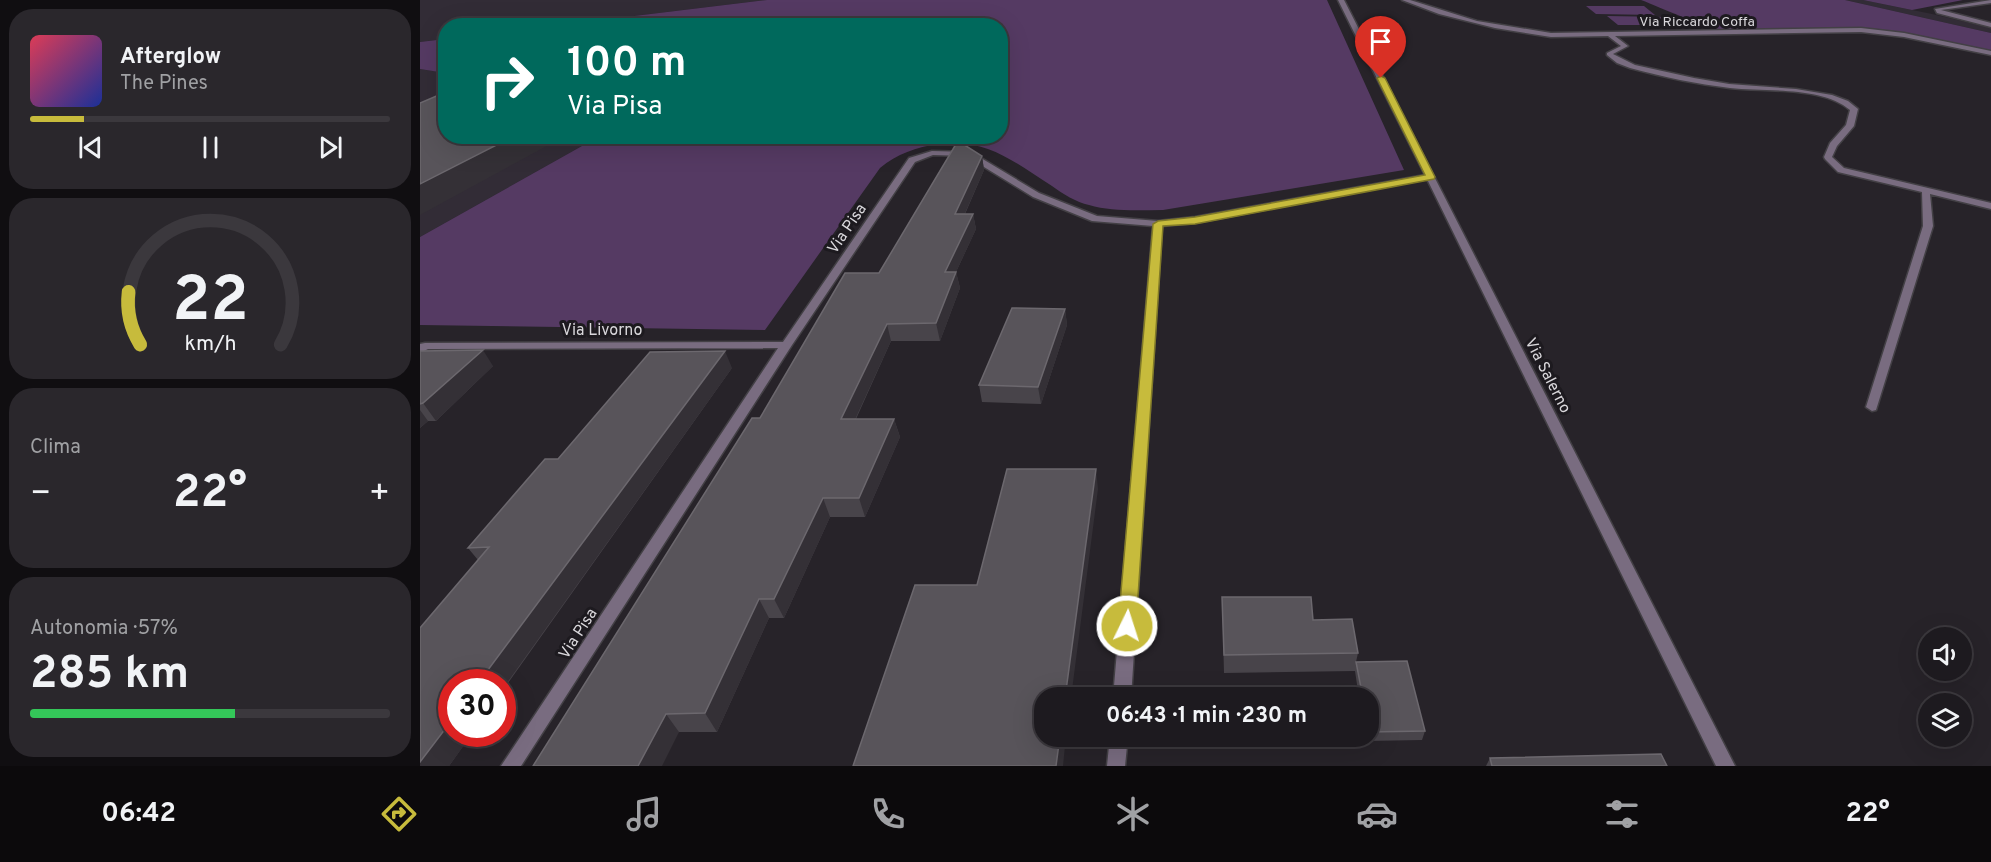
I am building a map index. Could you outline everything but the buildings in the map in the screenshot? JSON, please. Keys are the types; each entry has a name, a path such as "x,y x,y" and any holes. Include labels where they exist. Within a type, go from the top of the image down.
{"street":[{"name":"Via Salerno","path":"1341,0 1726,766"},
{"name":"Via Riccardo Coffa","path":"1406,0 1474,22 1505,29 1563,35 1861,30 1904,34 1991,53"},
{"path":"1991,1 1938,9 1939,12 1948,15 1991,25"},
{"path":"1609,34 1623,42 1625,46 1609,54 1626,64 1697,81 1813,93 1850,103 1854,109 1850,126 1833,145 1828,157 1831,163 1841,170 1863,177 1991,206"},
{"name":"Via Pisa","path":"510,766 786,345 912,160 953,152 968,154 1036,195 1095,219 1158,224 1195,220 1431,177"},
{"path":"1872,407 1928,226 1926,191"},
{"path":"1123,687 1158,224"},
{"name":"Via Livorno","path":"420,350 425,346 786,345"},
{"path":"1116,766 1118,747"}],"shaded area":[{"path":"420,0 767,0 618,18 438,18 438,40 420,42"},
{"path":"767,0 1327,0 1404,170 1163,210 1116,210 1098,207 1074,200 1012,160 986,148 964,144 1008,144 1008,18 618,18"},
{"path":"1641,0 1845,0 1991,33 1991,51 1885,30 1833,28 1741,32 1723,30"},
{"path":"1845,0 1863,0 1932,14 1991,28 1991,33"},
{"path":"1863,0 1963,0 1912,10"},
{"path":"1586,6 1644,6 1655,15 1596,14"},
{"path":"1607,16 1667,17 1680,25 1618,25"},
{"path":"438,40 438,72 420,69 420,42"},
{"path":"420,69 438,72 438,144 586,144 420,237"},
{"path":"586,144 939,144 900,155 880,168 765,330 420,325 420,237"}],"route":[{"path":"1127,626 1158,224 1195,220 1431,177 1381,78"}]}
